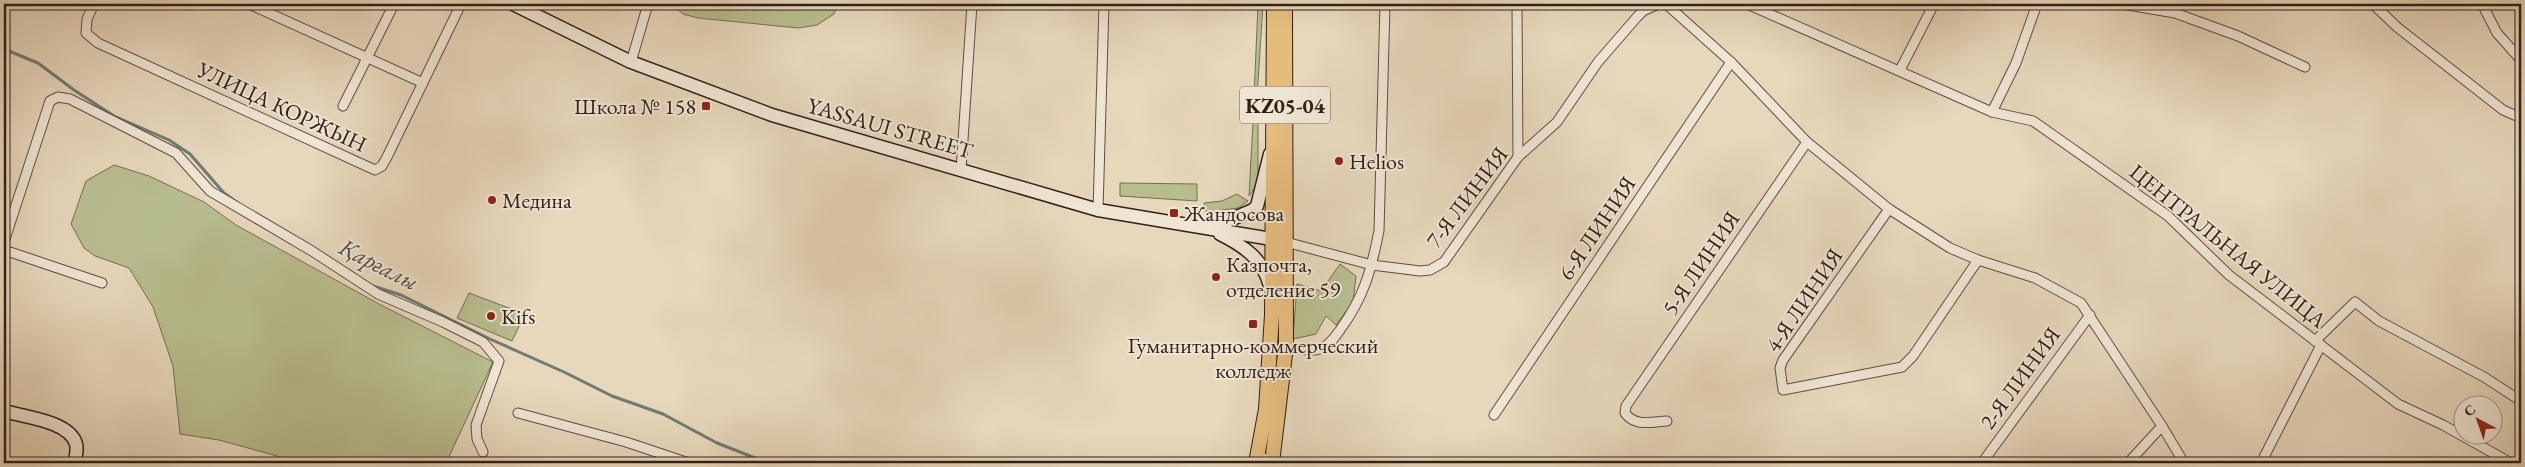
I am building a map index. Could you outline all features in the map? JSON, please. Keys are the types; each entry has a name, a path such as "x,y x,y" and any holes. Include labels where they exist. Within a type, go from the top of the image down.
{"main road":[{"name":"YASSAUI STREET","path":"513,4 630,62 772,115 1098,210 1278,240"},
{"name":"KZ05-04","path":"1274,4 1273,215 1278,240 1286,346 1276,462"},
{"name":"KZ05-04","path":"1257,460 1266,408 1278,240 1285,4"},
{"path":"1209,228 1254,210 1258,206 1272,144"},
{"path":"1209,228 1239,243 1256,258 1266,271 1270,288 1272,316"},
{"path":"4,411 62,426 73,435 77,446 76,463"}],"street":[{"name":"УЛИЦА КОРЖЫН","path":"94,4 87,19 86,33 98,43 375,170 382,166 387,157 461,4"},
{"path":"249,4 422,83"},
{"path":"343,106 394,4"},
{"path":"630,62 648,4"},
{"path":"961,170 972,4"},
{"path":"1098,210 1104,4"},
{"path":"1286,346 1311,350 1321,349 1332,341 1354,311 1366,288 1379,231 1385,4"},
{"path":"1517,4 1518,157"},
{"name":"7-Я ЛИНИЯ","path":"1278,240 1372,265 1420,271 1430,270 1444,262 1518,157 1557,122 1598,62 1637,17 1643,11 1659,4"},
{"path":"1666,4 1731,62 1807,142 1889,209 1950,248 1978,260 2035,278 2061,290 2081,303 2090,314 2184,463"},
{"name":"ЦЕНТРАЛЬНАЯ УЛИЦА","path":"1747,4 1992,112 2033,121 2168,216 2229,275 2398,404 2443,425 2511,463"},
{"path":"1900,70 1934,4"},
{"path":"1992,112 2016,63 2037,4"},
{"path":"2122,4 2175,13 2238,36 2306,67"},
{"path":"2373,4 2397,27 2495,104 2521,118"},
{"path":"2482,4 2497,33 2521,60"},
{"name":"6-Я ЛИНИЯ","path":"1494,415 1731,62"},
{"path":"4,242 50,101 58,97 70,99 176,153 210,191 312,251 378,294 443,322 483,342 498,360 476,425 477,439 483,452"},
{"name":"5-Я ЛИНИЯ","path":"1666,420 1636,423 1630,420 1625,413 1626,406 1807,142"},
{"name":"4-Я ЛИНИЯ","path":"1889,209 1784,360 1781,376 1783,390 1902,367 1913,356 1978,260"},
{"path":"4,250 102,283"},
{"path":"2261,463 2318,343 2355,302 2380,321 2476,373 2521,401"},
{"name":"2-Я ЛИНИЯ","path":"1982,463 2090,314"},
{"path":"518,413 626,442 689,463"},
{"path":"2128,463 2162,426"},
{"path":"1257,460 1276,462"}],"green space":[{"path":"671,4 838,4 834,14 817,25 798,28 698,18 683,14"},
{"path":"1258,4 1263,4 1257,97 1254,98"},
{"path":"1253,122 1258,122 1258,183 1249,196"},
{"path":"114,165 149,176 204,202 236,225 381,305 493,362 446,463 302,463 219,440 180,434 173,366 153,307 129,268 95,256 84,248 71,224 86,181"},
{"path":"1120,183 1197,184 1197,201 1120,196"},
{"path":"1237,194 1248,201 1238,208 1206,212 1204,203 1222,201"},
{"path":"1340,264 1356,276 1353,302 1336,325 1326,316 1316,334 1293,339 1297,284 1321,291"},
{"name":"Kifs","path":"469,293 525,314 512,341 457,318"}],"waterway":[{"name":"Қарғалы","path":"4,49 38,63 74,90 114,116 169,140 190,154 224,193 238,203"},
{"name":"Қарғалы","path":"370,285 401,295 612,396 663,414 717,443 768,463"}],"place":[{"name":"Школа № 158","path":"706,106"},
{"name":"Helios","path":"1339,161"},
{"name":"Медина","path":"492,200"},
{"name":"Жандосова","path":"1174,213"},
{"name":"Казпочта, отделение 59","path":"1216,277"},
{"name":"Kifs","path":"491,316"},
{"name":"Гуманитарно-коммерческий колледж","path":"1253,324"}]}
